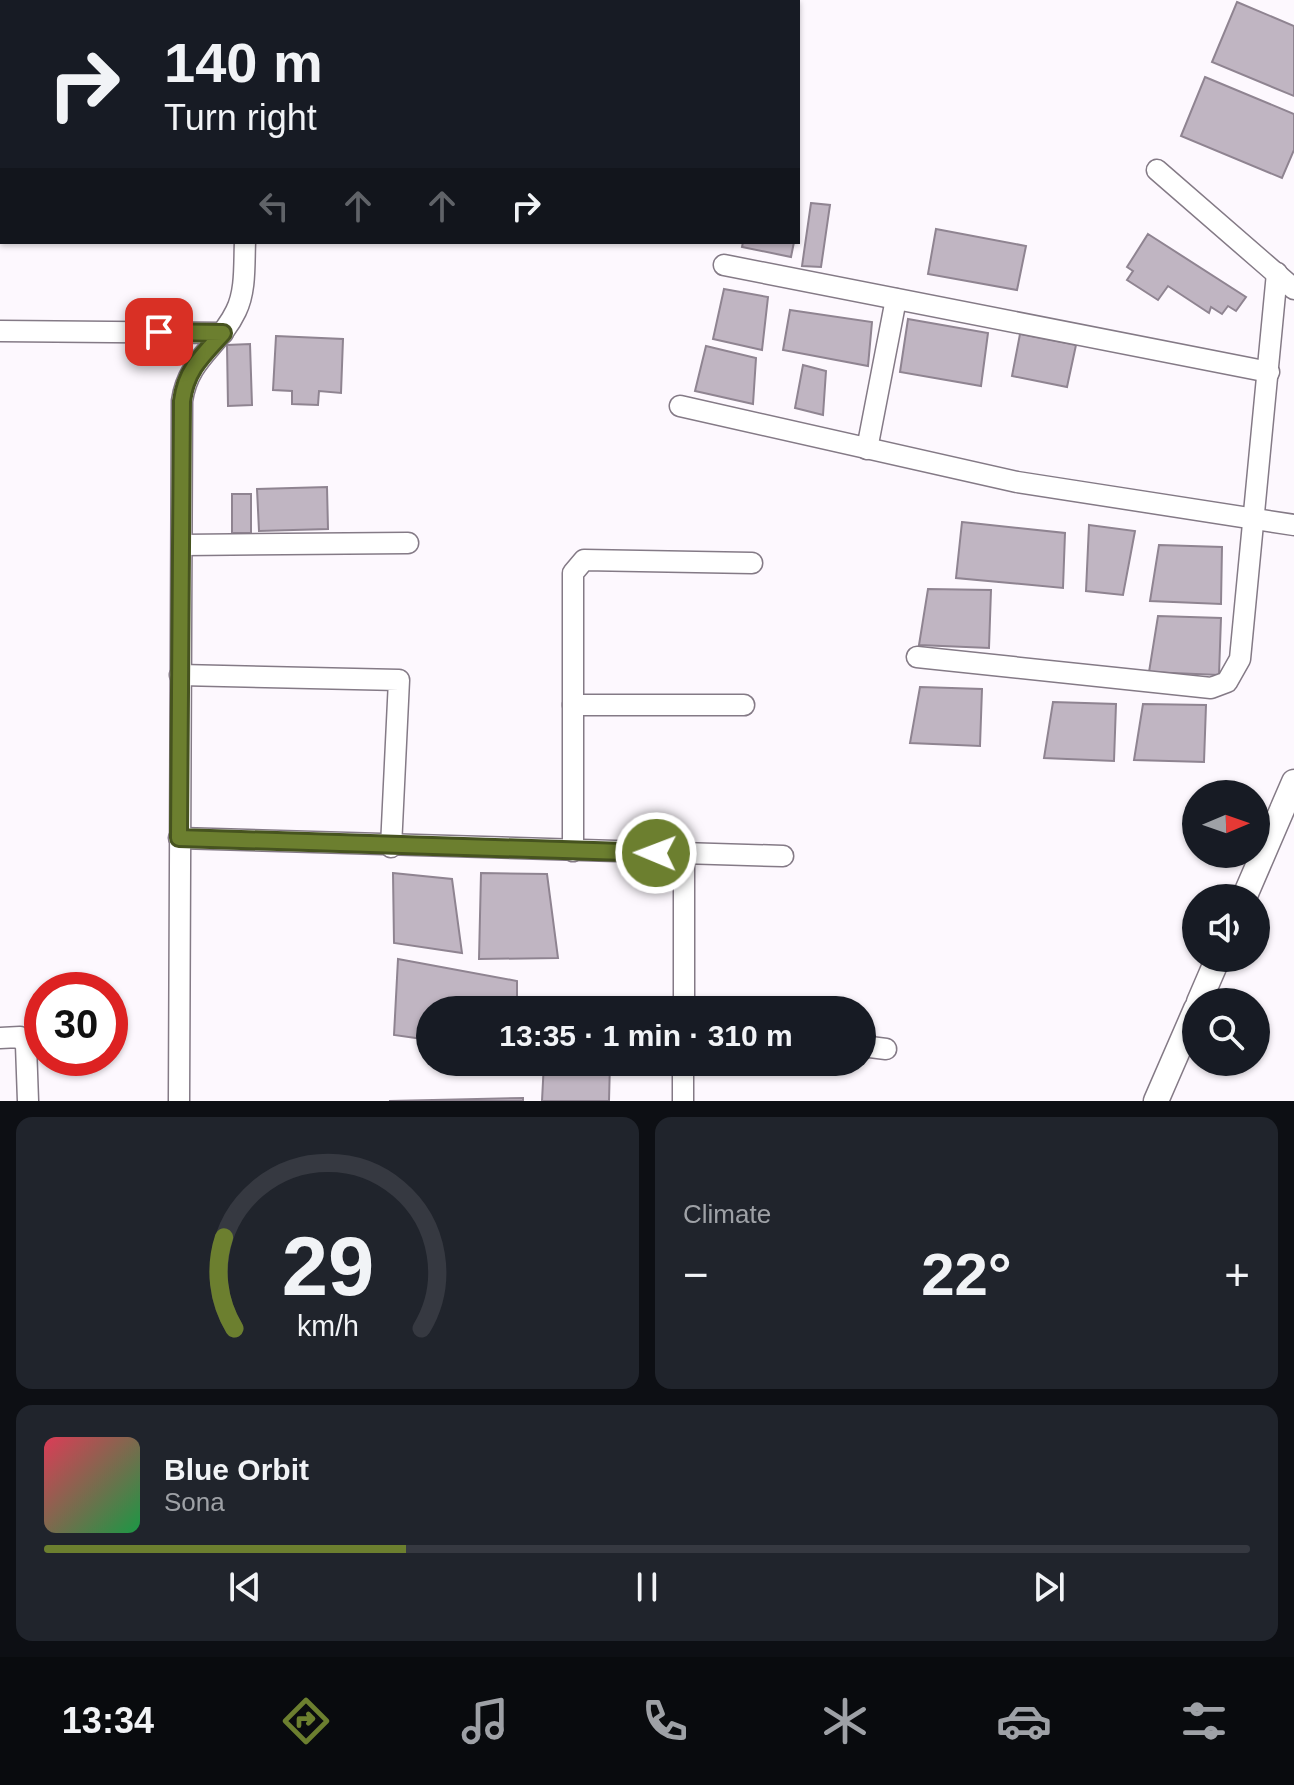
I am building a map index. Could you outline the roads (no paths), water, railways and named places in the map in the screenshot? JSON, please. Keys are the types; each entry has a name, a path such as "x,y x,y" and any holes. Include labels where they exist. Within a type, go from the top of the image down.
{"street":[{"path":"1157,170 1294,289"},
{"path":"179,1101 180,675 185,379 223,333 238,308 245,244"},
{"path":"724,265 1269,372"},
{"path":"917,657 1220,686 1232,676 1240,659 1277,273"},
{"path":"867,449 896,299"},
{"path":"0,331 223,333"},
{"path":"680,406 1017,482 1294,525"},
{"path":"183,545 408,543"},
{"path":"573,851 573,573 578,563 584,560 752,563"},
{"path":"180,675 399,680 391,847"},
{"path":"573,705 744,705"},
{"path":"1250,884 1294,782"},
{"path":"179,838 391,847 783,856"},
{"path":"684,854 684,996"},
{"path":"0,1038 20,1037 26,1045 28,1101"},
{"path":"1156,1101 1182,1041"},
{"path":"876,1048 886,1049"},
{"path":"683,1076 683,1101"}]}
